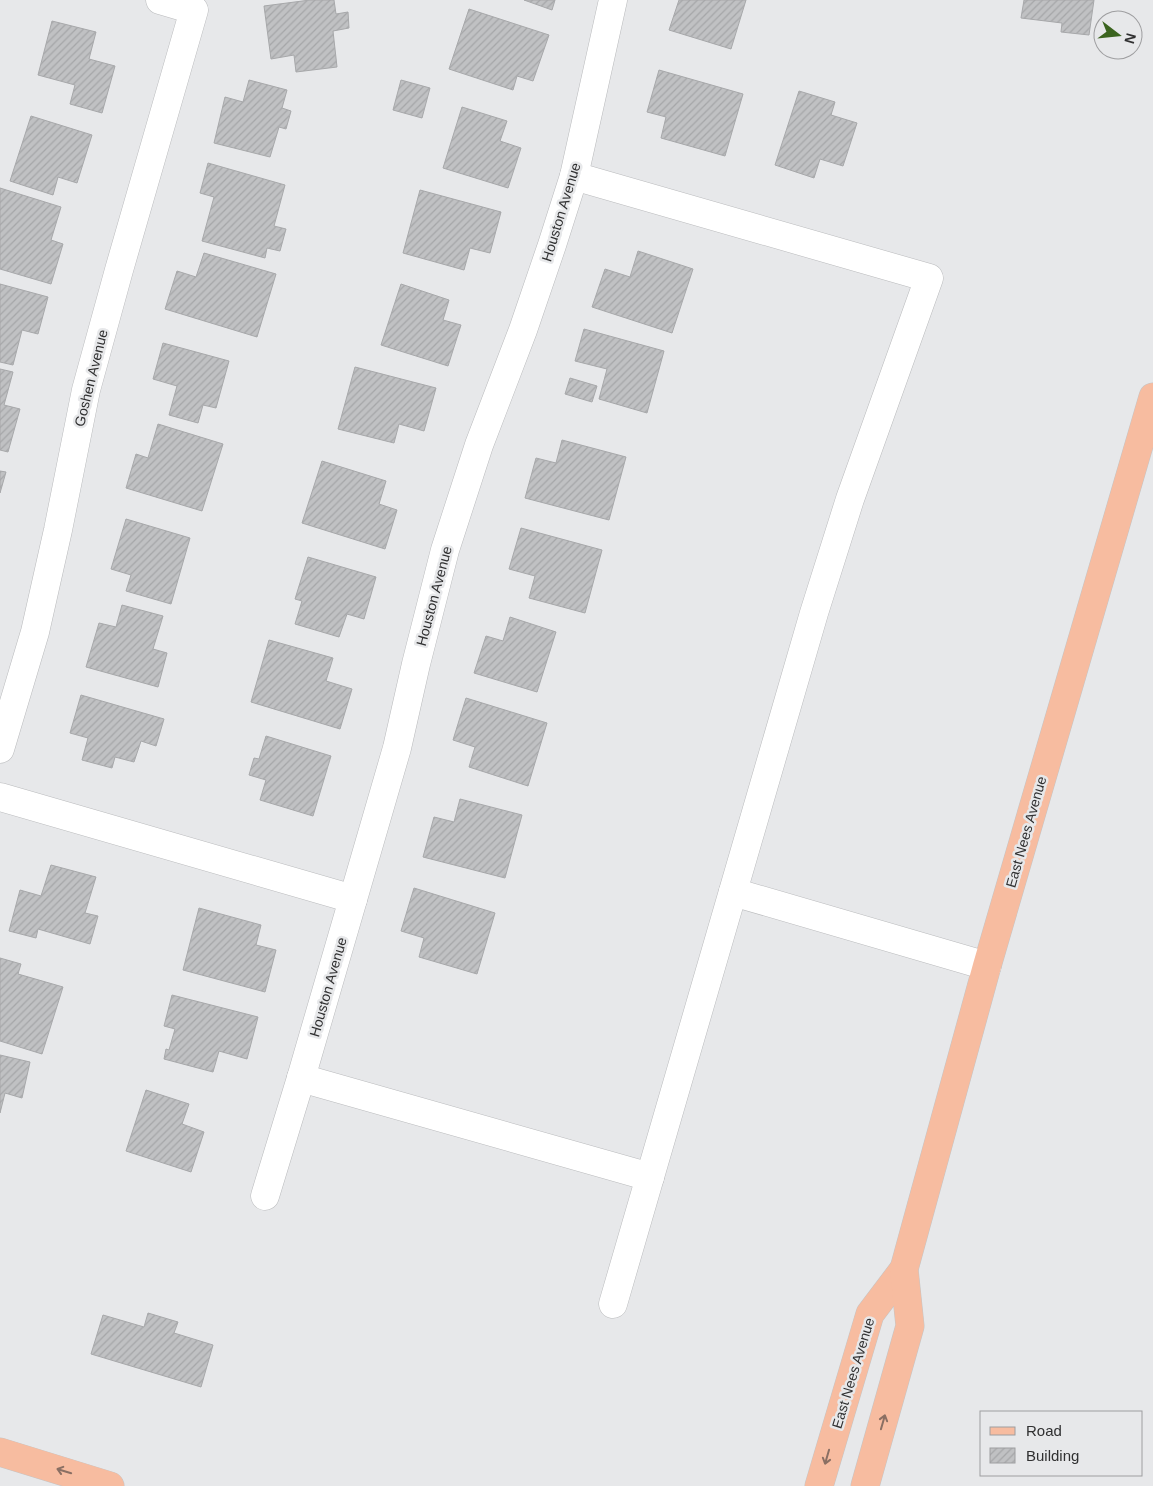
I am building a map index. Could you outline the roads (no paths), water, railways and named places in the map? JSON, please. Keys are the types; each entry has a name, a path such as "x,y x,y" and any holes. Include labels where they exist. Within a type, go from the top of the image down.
{"main road":[{"name":"East Nees Avenue","path":"865,1486 910,1326 904,1269 987,966 1153,397"},
{"name":"East Nees Avenue","path":"819,1486 870,1314 904,1269"},
{"path":"0,1452 110,1486"},
{"path":"0,1472 14,1472 33,1462"}],"street":[{"name":"Goshen Avenue","path":"0,749 35,632 86,390 118,270 194,10 160,0"},
{"name":"Houston Avenue","path":"266,1196 397,748 416,664 446,550 479,445 523,330 574,176 613,0"},
{"path":"574,176 929,278 850,499 814,613 613,1304"},
{"path":"0,797 353,899"},
{"path":"733,892 987,966"},
{"path":"301,1078 650,1177"}]}
